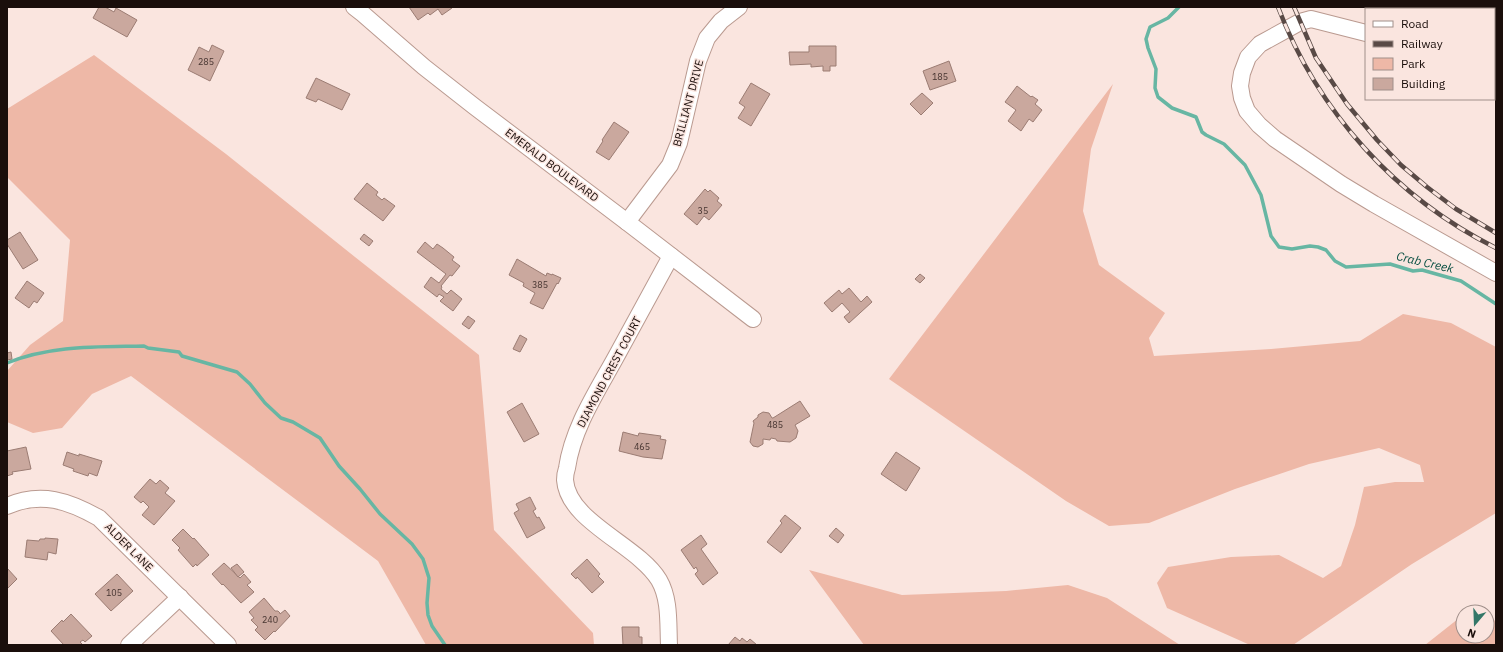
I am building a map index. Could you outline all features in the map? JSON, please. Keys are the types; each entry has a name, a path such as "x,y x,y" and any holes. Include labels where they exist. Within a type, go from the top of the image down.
{"street":[{"name":"EMERALD BOULEVARD","path":"354,7 364,14 424,68 753,319"},
{"name":"BRILLIANT DRIVE","path":"627,222 670,165 679,142 698,61 707,38 721,21 739,7"},
{"path":"1365,33 1311,19 1300,22 1260,44 1248,57 1242,72 1240,86 1242,98 1247,111 1259,125 1275,139 1341,184 1496,272"},
{"name":"DIAMOND CREST COURT","path":"669,645 667,600 658,580 644,562 582,513 570,497 565,480 569,455 579,427 671,256"},
{"name":"ALDER LANE","path":"7,506 35,498 58,500 80,507 99,518 228,645"},
{"path":"129,645 180,597"}],"green space":[{"path":"94,55 226,154 479,355 494,530 593,633 594,645 426,645 378,561 131,376 92,394 62,428 33,433 7,422 7,371 30,345 63,321 70,240 7,177 7,109"},
{"path":"1113,84 1091,149 1083,211 1099,265 1165,313 1149,338 1154,356 1271,349 1360,341 1403,314 1451,323 1496,347 1496,513 1412,564 1293,645 1250,645 1167,608 1157,583 1168,567 1231,557 1279,555 1323,578 1341,566 1355,525 1364,487 1395,482 1424,482 1420,465 1379,448 1309,464 1235,489 1149,523 1109,526 1066,501 889,379"},
{"path":"809,570 902,595 1006,591 1068,585 1107,598 1180,645 864,645"},
{"path":"1455,621 1455,644 1495,644 1496,621 1496,645 1425,645"}],"building":[{"path":"99,7 105,7 114,12 116,8 137,20 127,37 93,18"},
{"path":"409,7 452,8 442,15 438,9 430,15 428,13 418,20"},
{"path":"212,45 224,51 210,81 188,70 199,47 209,52"},
{"path":"809,46 836,46 836,66 830,66 830,71 823,71 823,66 811,67 811,64 790,65 789,52 809,52"},
{"path":"949,61 956,81 930,90 923,71"},
{"path":"316,78 350,94 342,110 318,99 316,102 306,98"},
{"path":"751,83 770,94 751,126 738,118 745,107 739,103"},
{"path":"1017,86 1031,97 1032,96 1038,100 1035,104 1042,110 1033,122 1029,119 1021,131 1008,121 1016,110 1005,102"},
{"path":"922,93 933,103 921,115 910,104"},
{"path":"614,122 629,132 609,160 596,152"},
{"path":"367,183 378,192 376,195 382,200 384,198 395,206 383,221 354,199"},
{"path":"705,189 708,192 710,190 719,198 717,201 722,205 709,220 704,216 697,225 684,214"},
{"path":"20,232 38,260 23,269 7,244 7,240"},
{"path":"364,234 373,241 369,246 360,239"},
{"path":"425,242 433,249 437,244 443,248 454,257 452,260 460,266 441,286 441,289 447,294 451,290 462,299 453,311 440,301 444,297 439,294 437,297 424,287 431,277 439,283 446,274 417,252"},
{"path":"517,259 546,276 547,273 561,278 543,309 530,303 535,293 523,286 524,283 509,275"},
{"path":"920,274 925,278 920,283 915,279"},
{"path":"27,281 44,293 37,303 34,301 29,308 15,298"},
{"path":"849,288 861,302 867,296 872,302 849,323 844,317 850,312 842,303 832,312 824,303 839,290 842,294"},
{"path":"468,316 475,321 469,329 462,324"},
{"path":"520,335 527,339 520,352 513,349"},
{"path":"11,352 12,359 7,360 7,353"},
{"path":"800,401 810,416 795,425 798,431 796,438 790,442 777,441 776,439 771,438 770,440 763,439 763,444 758,447 753,446 750,442 754,423 753,421 758,417 758,415 763,412 769,413 773,418"},
{"path":"522,403 539,434 524,442 507,412"},
{"path":"623,432 638,436 639,433 661,436 660,439 666,440 662,459 643,457 619,451"},
{"path":"26,447 31,469 12,472 13,474 7,476 7,451"},
{"path":"67,452 102,461 97,476 89,473 88,476 73,471 74,469 63,465"},
{"path":"896,452 920,468 906,491 881,474"},
{"path":"150,479 156,484 160,480 169,488 165,493 175,501 154,525 142,515 149,507 143,501 141,503 134,497"},
{"path":"530,497 536,509 533,511 537,518 539,517 545,528 527,538 514,513 519,510 516,504"},
{"path":"785,515 801,528 781,553 767,542 782,523 780,521"},
{"path":"836,528 844,535 838,543 829,536"},
{"path":"183,529 193,539 194,538 209,555 197,566 196,564 193,567 178,550 180,548 172,540"},
{"path":"701,535 707,544 701,549 718,573 703,585 695,574 698,571 696,567 694,569 681,550"},
{"path":"40,539 58,539 56,554 48,552 47,560 25,557 27,540 39,541"},
{"path":"587,559 600,574 598,576 604,582 592,593 577,577 576,579 571,574"},
{"path":"224,563 240,578 244,574 251,582 247,585 254,592 241,603 212,574"},
{"path":"237,564 244,572 238,577 231,568"},
{"path":"7,568 17,579 7,589"},
{"path":"117,574 133,591 111,611 95,594"},
{"path":"264,598 275,611 278,611 280,614 285,610 290,616 265,640 255,630 258,627 251,620 254,618 249,612"},
{"path":"71,614 92,636 85,642 83,640 80,642 83,645 64,645 51,631 62,620 63,622"},
{"path":"622,627 639,627 639,637 642,637 642,645 623,645"},
{"path":"735,637 740,641 742,638 747,642 750,639 757,645 728,645"}],"waterway":[{"name":"Crab Creek","path":"1179,7 1168,18 1150,27 1146,39 1156,69 1155,88 1158,97 1172,108 1196,117 1202,132 1224,144 1245,165 1261,195 1271,236 1279,247 1292,249 1310,246 1318,247 1326,250 1335,261 1346,267 1390,264 1413,271 1422,270 1461,281 1496,304"},
{"path":"7,363 24,357 57,350 92,347 144,346 148,348 179,352 182,356 237,372 281,418 293,422 320,438 339,466 380,514 412,544 423,559 429,578 427,603 428,615 432,626 445,645"}],"railway":[{"path":"1278,7 1295,45 1315,82 1338,116 1364,148 1425,204 1460,228 1496,248"},
{"path":"1294,7 1316,58 1347,104 1377,140 1401,165 1427,187 1456,209 1496,233"}]}
